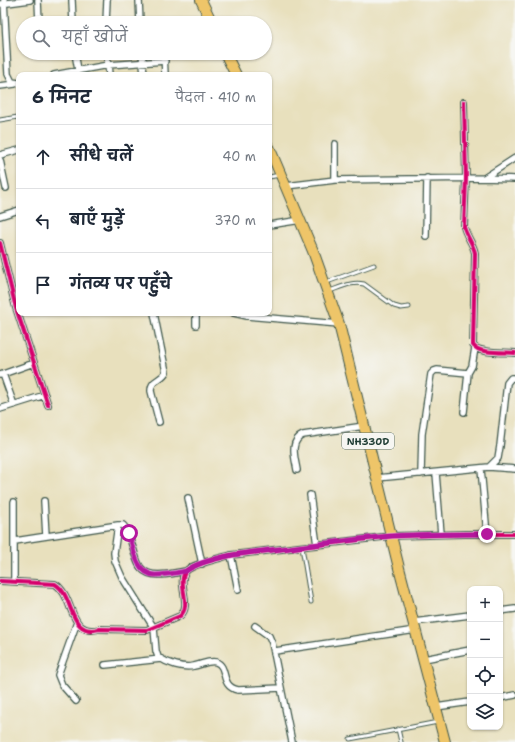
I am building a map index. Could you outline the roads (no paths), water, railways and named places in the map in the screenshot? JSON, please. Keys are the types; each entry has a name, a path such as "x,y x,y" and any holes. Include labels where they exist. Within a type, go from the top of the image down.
{"highway":[{"path":"201,0 209,16"},
{"path":"228,60 234,72"},
{"name":"NH330D","path":"272,153 301,220 329,292 339,324 445,742"}],"street":[{"path":"16,83 12,82 8,74 2,2 30,0"},
{"path":"38,0 39,16"},
{"path":"72,0 73,16"},
{"path":"106,16 107,0"},
{"path":"139,0 140,16"},
{"path":"76,60 78,70"},
{"path":"108,60 109,72"},
{"path":"68,72 108,65 165,61 165,72"},
{"path":"142,62 144,72"},
{"path":"0,86 16,83"},
{"path":"464,102 466,178 464,227 466,234 474,247 475,253 473,340 475,348 472,366 468,374 464,412"},
{"path":"334,144 335,180"},
{"path":"0,155 16,151"},
{"path":"484,178 515,158"},
{"path":"0,160 6,188"},
{"path":"426,236 427,178"},
{"path":"286,186 335,180 427,178 515,179"},
{"path":"0,216 16,211"},
{"path":"272,225 301,220"},
{"path":"0,243 16,308"},
{"path":"19,316 48,405"},
{"path":"155,316 166,372 164,376 154,382 151,386 159,422"},
{"path":"196,316 196,325"},
{"path":"247,316 339,324"},
{"path":"475,348 481,350 515,352"},
{"path":"14,405 2,375 34,363"},
{"path":"421,474 422,434 431,374 437,370 468,374"},
{"path":"490,467 498,458 507,383 511,378 515,378"},
{"path":"0,409 45,395"},
{"path":"297,470 294,448 295,441 298,437 364,426"},
{"path":"377,478 490,467 515,469"},
{"path":"481,469 487,534"},
{"path":"436,472 441,534"},
{"path":"310,495 317,545"},
{"path":"188,498 202,564"},
{"path":"44,501 46,536"},
{"path":"14,502 14,581"},
{"path":"15,541 118,524 123,525 126,528 142,569 148,574 155,575 186,571 190,568 231,555 392,536 441,534 515,534"},
{"path":"118,524 114,553 118,569 154,628 156,651 161,659"},
{"path":"231,555 238,590"},
{"path":"0,581 55,584 60,587 77,622 84,630 91,632 99,630 147,630 184,613 183,581 186,571"},
{"path":"503,612 515,610"},
{"path":"275,651 467,617"},
{"path":"76,701 62,685 58,675 77,622"},
{"path":"255,626 269,636 275,651 292,742"},
{"path":"424,659 467,651"},
{"path":"105,665 161,659 185,667 192,667 208,662 217,663 221,666 226,682 233,689 281,688"},
{"path":"503,698 515,696"},
{"path":"436,707 467,702"}],"lane":[{"path":"0,120 16,117"},
{"path":"272,176 282,175"},
{"path":"325,282 374,265"},
{"path":"329,292 358,282 364,284 394,306 401,308 409,307"},
{"path":"302,547 311,602"},
{"path":"350,739 440,721"},
{"path":"398,729 401,742"}]}
